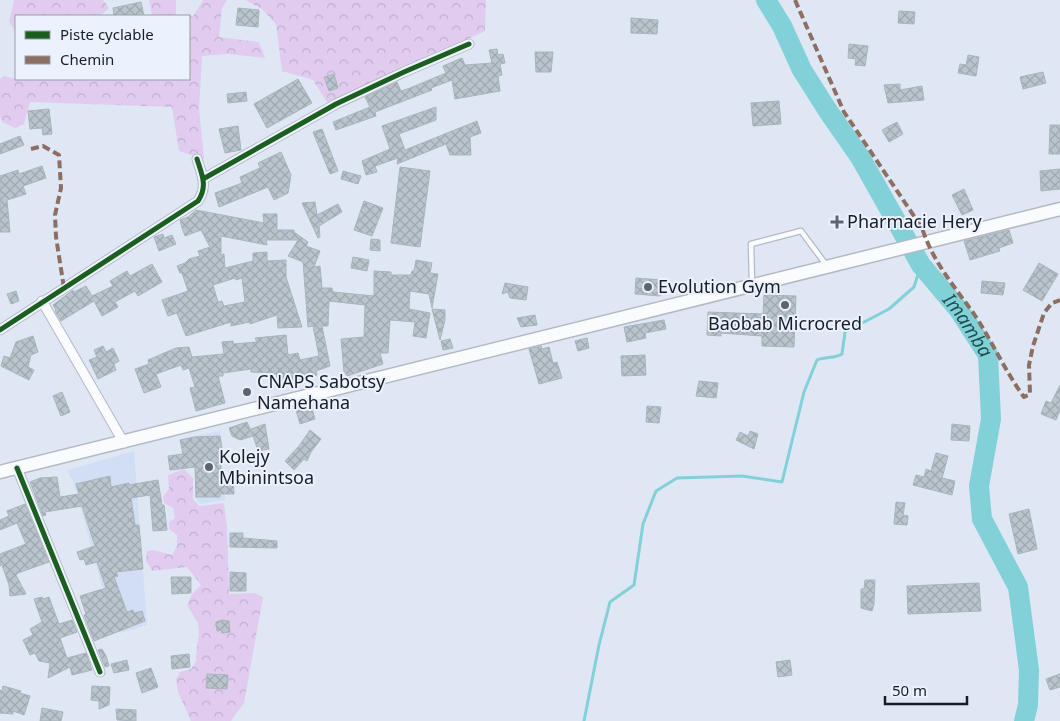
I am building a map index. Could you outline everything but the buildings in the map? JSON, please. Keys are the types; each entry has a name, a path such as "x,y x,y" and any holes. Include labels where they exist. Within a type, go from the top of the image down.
{"main road":[{"path":"0,472 124,443 885,252 1058,212"}],"street":[{"path":"203,179 336,104 469,44"},
{"path":"0,330 42,301 192,207 204,192 203,179 197,159"},
{"path":"42,301 124,443"},
{"path":"17,468 100,672"}],"lane":[{"path":"752,285 752,244 801,231 827,267"}],"shaded area":[{"name":"Kolejy Mbinintsoa","path":"220,431 225,500 200,504 195,498 195,436"},
{"path":"134,451 147,625 120,633 105,589 102,587 73,480 68,470"}],"green space":[{"path":"14,0 103,0 109,8 101,15 15,15 15,31 9,22"},
{"path":"149,0 176,0 176,15 152,15"},
{"path":"203,0 227,0 222,8 219,37 259,42 265,58 228,54 202,56 199,109 204,159 179,151 172,107 30,102 24,124 15,128 2,122 0,117 0,79 4,76 15,80 190,80 190,16 193,16"},
{"path":"245,0 486,0 485,31 328,104 313,80 282,71 276,24 262,9"},
{"path":"184,469 193,478 193,499 199,506 224,503 227,527 229,594 254,593 263,597 244,703 231,721 191,721 178,692 176,679 180,672 191,669 196,661 199,636 198,623 187,605 192,594 201,585 187,567 152,571 146,561 147,551 153,550 172,555 177,546 177,535 169,529 169,522 175,518 173,508 164,503 163,496 169,489 168,475"}],"waterway":[{"name":"Imamba","path":"766,0 782,26 802,70 860,157 921,265 959,310 988,355 991,419 979,486 982,519 1018,587 1029,670 1028,705 1024,721"},
{"path":"584,721 599,645 610,602 634,585 643,524 656,491 677,478 742,476 782,482 804,392 817,360 842,354 845,332 889,309 914,287 921,265"}],"marked path":[{"path":"795,0 844,112 922,228 938,263 974,314 1024,397 1030,394 1029,365 1044,313 1052,303 1060,300"},
{"path":"31,149 43,146 59,155 61,188 55,215 56,237 64,288"}],"cycle path":[{"path":"203,179 336,104 469,44"},
{"path":"0,330 198,201 203,185 197,159"},
{"path":"17,468 100,672"}],"place":[{"name":"Pharmacie Hery","path":"837,222"},
{"name":"Evolution Gym","path":"648,287"},
{"name":"Baobab Microcred","path":"785,305"},
{"name":"CNAPS Sabotsy Namehana","path":"247,392"},
{"name":"Kolejy Mbinintsoa","path":"209,467"}]}
